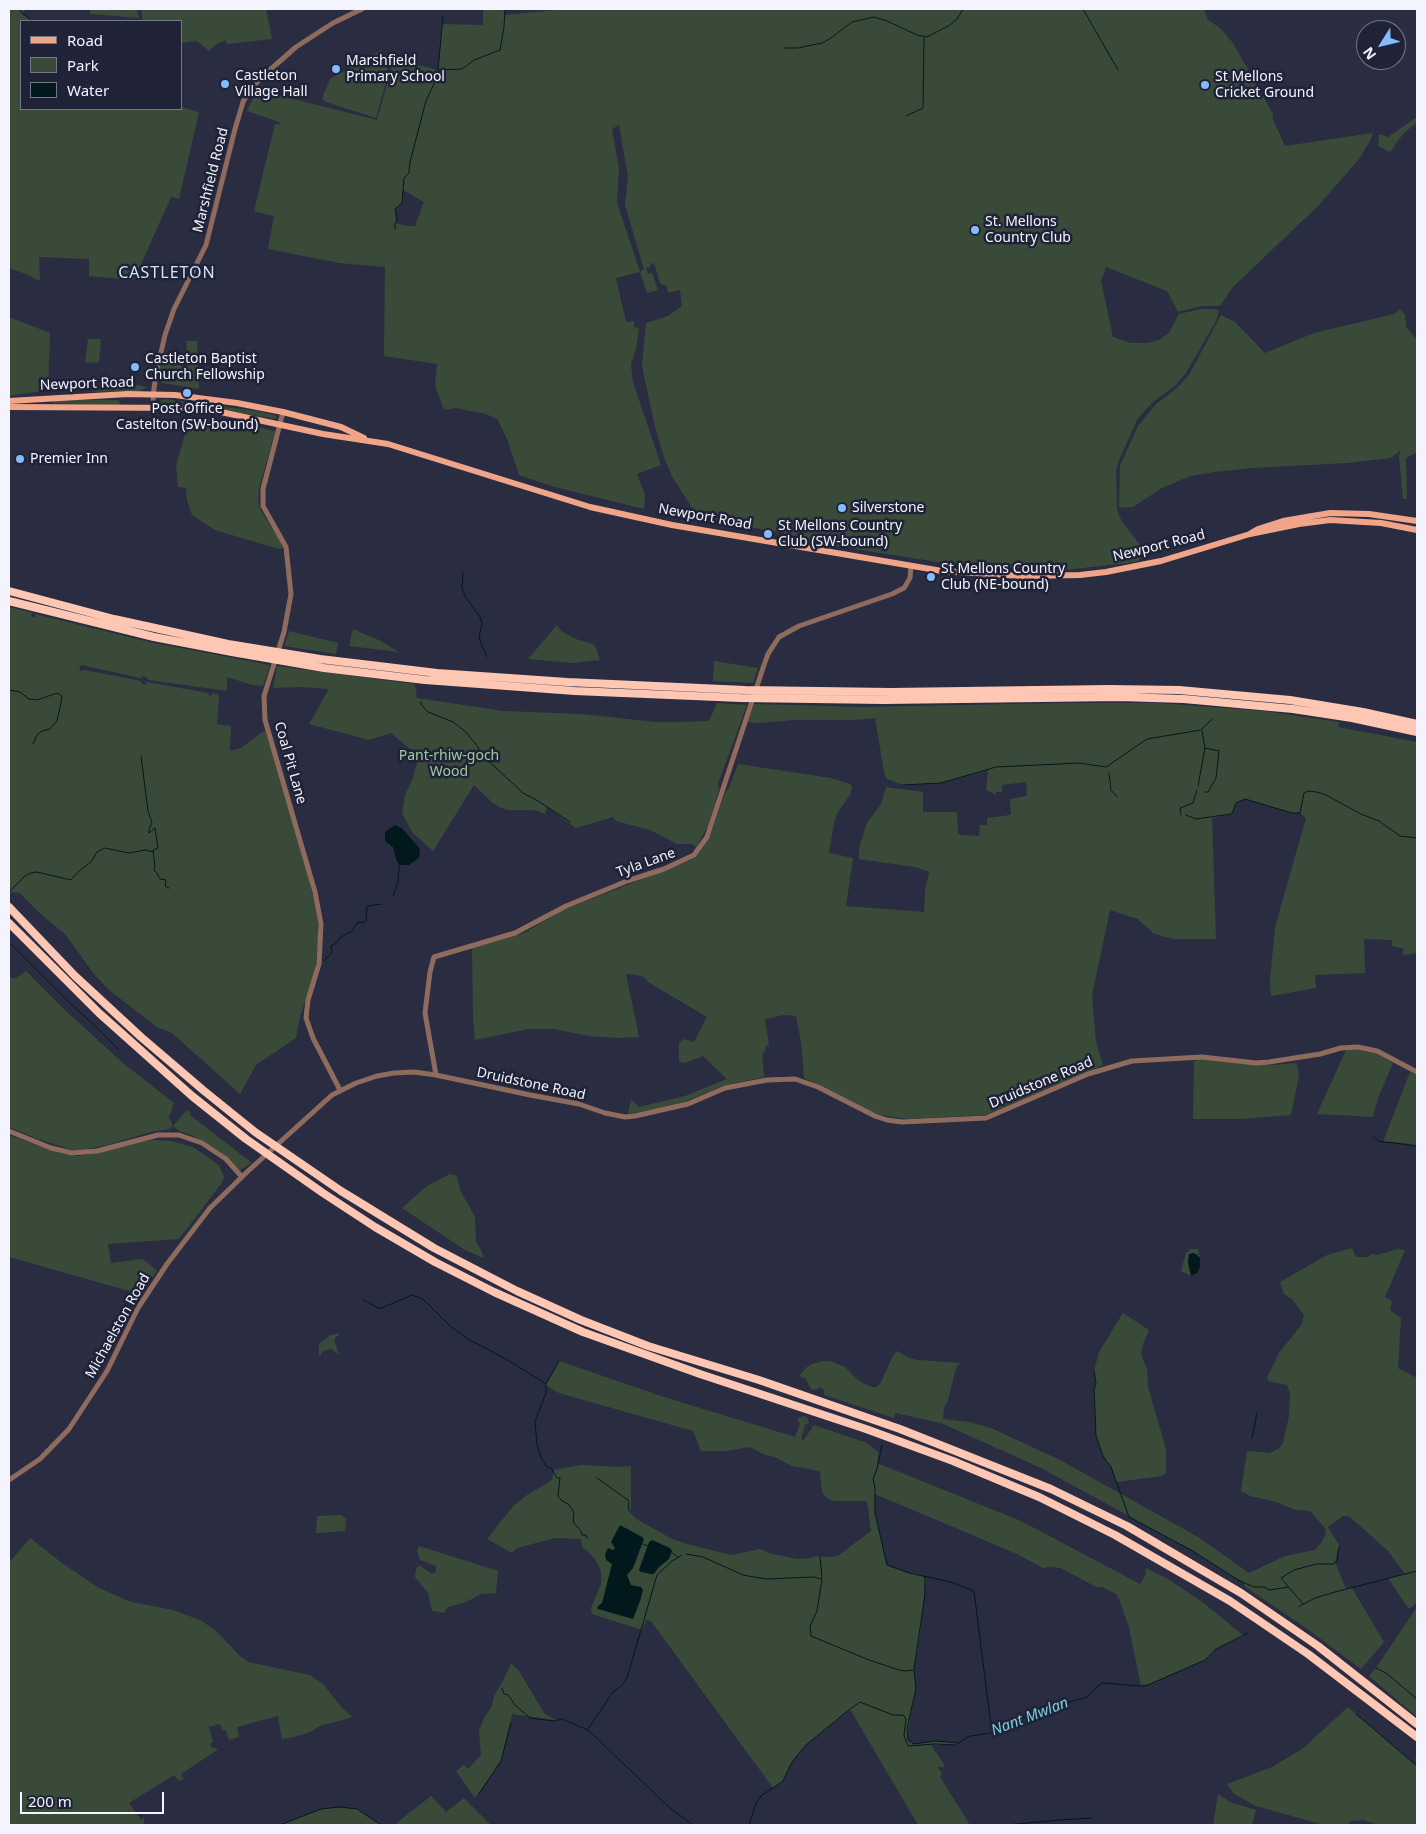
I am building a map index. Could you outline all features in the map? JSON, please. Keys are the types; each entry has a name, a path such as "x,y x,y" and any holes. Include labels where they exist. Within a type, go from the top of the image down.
{"highway":[{"path":"9,591 114,619 228,644 320,659 438,673 576,683 753,690 862,692 1179,690 1290,700 1363,712 1417,724"},
{"path":"9,601 154,637 223,651 324,668 425,680 585,692 771,699 1184,698 1293,709 1352,718 1417,732"},
{"path":"9,907 75,976 141,1038 255,1132 341,1192 434,1248 517,1291 581,1320 648,1346 759,1380 900,1429 1051,1489 1127,1526 1241,1593 1318,1646 1417,1724"},
{"path":"9,923 92,1007 143,1055 192,1096 246,1139 323,1193 418,1252 494,1292 583,1332 700,1374 866,1429 953,1462 1039,1498 1115,1535 1230,1601 1308,1654 1417,1737"}],"main road":[{"name":"Newport Road","path":"9,401 124,394 200,398 283,412 341,427 369,441"},
{"name":"Newport Road","path":"9,407 154,407 188,408 221,412 402,448 590,507 672,525 911,566 985,574 1022,576 1080,575 1142,566 1250,534 1330,520 1380,523 1417,530"},
{"name":"Newport Road","path":"1250,534 1258,528 1283,521 1330,513 1369,514 1417,521"}],"street":[{"name":"Marshfield Road","path":"154,407 153,396 156,374 166,335 174,309 206,246 243,102 249,91 263,76 296,47 324,29 362,9"},
{"name":"Coal Pit Lane","path":"283,412 263,489 263,506 286,547 291,594 284,632 264,696 265,720 316,892 321,924 319,964 308,1000 306,1018 313,1038 340,1090"},
{"name":"Tyla Lane","path":"436,1075 425,1013 430,972 434,957 515,933 566,906 627,881 664,869 694,855 709,832 768,654 779,637 798,626 904,588 910,578 911,566"},
{"name":"Druidstone Road","path":"242,1176 325,1100 340,1090 377,1076 394,1073 414,1072 436,1075 530,1096 579,1104 605,1113 625,1116 688,1104 725,1088 767,1080 795,1078 818,1087 875,1116 902,1122 986,1118 1088,1074 1132,1061 1202,1057 1256,1063 1320,1054 1341,1048 1358,1048 1377,1051 1417,1072"},
{"path":"9,1131 51,1148 72,1153 97,1151 140,1138 179,1134 202,1143 226,1159 242,1176"},
{"name":"Michaelston Road","path":"9,1480 40,1459 69,1429 107,1371 138,1308 167,1264 210,1208 242,1176"}],"green space":[{"path":"9,9 26,9 22,14 31,20 20,20 20,110 182,110 182,107 199,112 179,199 171,197 134,280 89,276 89,259 39,257 40,281 9,268"},
{"path":"90,9 137,9 139,18 90,14"},
{"path":"141,9 266,9 272,39 227,44 226,40 217,44 209,51 197,41 182,43 182,20 143,20"},
{"path":"483,9 505,9 505,15 568,9 1204,9 1208,20 1220,28 1233,43 1273,114 1273,120 1285,146 1373,133 1359,159 1318,206 1233,287 1220,306 1201,306 1178,312 1167,291 1106,267 1101,281 1113,337 1131,343 1148,343 1159,340 1169,333 1179,314 1201,309 1216,309 1219,311 1216,321 1186,373 1175,386 1154,401 1138,418 1119,460 1116,471 1117,510 1122,522 1142,547 1143,553 1139,560 1136,562 1056,571 938,562 822,544 781,533 698,517 673,478 665,460 655,427 642,366 646,323 668,316 682,306 680,290 668,293 666,285 660,283 654,263 646,268 648,274 652,273 658,290 647,293 640,272 616,278 626,322 634,321 634,327 639,328 636,349 631,364 633,382 661,465 637,474 645,495 644,509 555,487 519,475 507,439 498,420 486,414 456,408 444,410 435,385 437,364 384,356 385,267 339,263 268,249 274,216 254,211 275,124 280,125 279,122 247,111 256,92 262,86 277,95 377,120 394,59 438,70 442,24 483,25","holes":["619,125 628,177 625,205 644,269 640,272 617,203 619,168 612,129","403,190 424,202 415,226 395,223 397,220 395,210 402,203"]},
{"path":"381,50 389,63 387,65 388,75 376,118 326,102 322,98 330,79"},
{"path":"1417,117 1417,122 1403,134 1390,152 1378,146 1379,134 1388,137"},
{"path":"1400,309 1405,315 1406,327 1417,340 1417,452 1406,458 1407,499 1403,499 1399,455 1401,450 1391,458 1347,463 1252,468 1190,476 1162,488 1133,507 1122,508 1119,506 1120,466 1138,426 1156,404 1177,388 1189,375 1221,315 1235,322 1265,353 1314,333 1394,314"},
{"path":"9,317 50,333 48,390 9,396"},
{"path":"88,339 101,339 99,362 85,363"},
{"path":"186,341 197,341 199,389 162,383 158,379 161,362 187,366"},
{"path":"137,385 147,387 140,391 88,392"},
{"path":"55,399 118,400 121,404 119,406 54,403 52,401"},
{"path":"161,400 257,411 277,417 275,419 214,408 160,403"},
{"path":"190,417 227,420 275,431 259,489 258,501 261,511 280,540 283,548 279,549 215,530 192,515 187,500 186,488 178,487 176,465"},
{"path":"9,607 33,613 31,616 35,618 35,614 149,642 270,665 263,686 252,685 227,677 227,691 149,680 142,676 141,678 81,665 79,671 85,670 141,681 145,685 147,682 208,693 211,696 213,693 219,695 217,724 231,726 230,751 241,748 265,730 303,854 318,924 318,944 315,972 300,1016 296,1038 256,1065 240,1094 172,1033 157,1027 109,990 94,974 65,934 43,916 20,893 12,892 9,888"},
{"path":"557,625 561,631 576,639 593,644 600,660 572,663 528,659"},
{"path":"353,629 381,641 399,652 349,646"},
{"path":"289,631 338,643 336,654 284,646"},
{"path":"714,661 758,668 753,683 713,681"},
{"name":"Pant-rhiw-goch Wood","path":"277,666 415,684 417,698 503,711 581,714 656,722 681,722 709,721 717,703 747,705 718,784 719,789 709,824 696,848 693,844 677,844 650,830 616,821 613,817 576,828 547,807 545,814 534,810 508,810 494,804 474,785 433,851 412,832 402,813 405,795 417,763 416,756 391,733 369,740 309,724 329,689 302,687 273,688"},
{"path":"1157,703 1264,711 1339,722 1338,727 1417,742 1417,953 1402,955 1404,949 1392,946 1392,940 1364,939 1365,973 1315,975 1316,988 1271,996 1270,979 1275,927 1306,818 1300,813 1292,813 1245,799 1236,803 1231,814 1212,818 1216,939 1175,939 1165,937 1153,933 1138,919 1110,910 1092,995 1096,1042 1103,1065 985,1115 906,1119 869,1111 804,1078 801,1042 796,1016 784,1015 765,1019 769,1045 766,1046 762,1055 764,1077 725,1085 687,1101 661,1109 628,1114 631,1100 639,1107 685,1096 727,1079 703,1056 685,1063 679,1062 679,1043 684,1039 694,1042 707,1017 648,982 644,977 632,974 626,974 639,1037 589,1036 553,1029 528,1029 475,1040 472,948 524,933 563,910 697,856 711,834 725,793 729,788 738,764 831,778 850,784 852,787 851,793 838,812 834,823 829,853 853,858 846,906 924,912 925,891 929,872 915,867 859,859 859,848 867,823 881,804 886,787 923,792 923,812 957,812 958,834 962,835 979,836 980,825 987,825 987,818 1011,815 1010,799 1027,796 1026,782 1002,785 1002,792 996,792 996,795 986,790 988,770 941,783 903,785 887,779 884,772 875,718 748,722 754,704 862,707"},
{"path":"26,971 68,1013 123,1063 174,1103 169,1117 173,1126 169,1129 151,1132 107,1145 76,1151 38,1139 9,1127 9,978 16,978"},
{"path":"1346,1050 1375,1053 1393,1063 1378,1098 1373,1117 1317,1114"},
{"path":"1201,1059 1272,1065 1297,1063 1299,1076 1291,1115 1241,1119 1193,1119 1194,1061"},
{"path":"1410,1072 1417,1075 1417,1146 1405,1143 1383,1142"},
{"path":"187,1110 191,1113 190,1115 252,1163 240,1170 212,1147 191,1135 179,1131 173,1126"},
{"path":"9,1135 59,1153 77,1156 142,1141 171,1141 193,1147 219,1165 224,1177 221,1184 179,1239 108,1244 111,1263 143,1259 157,1271 140,1294 9,1257"},
{"path":"450,1174 457,1176 460,1190 475,1217 476,1242 484,1258 465,1250 402,1208 427,1186"},
{"path":"1352,1248 1356,1257 1368,1257 1372,1254 1378,1255 1397,1249 1405,1250 1385,1297 1392,1301 1390,1310 1401,1318 1398,1368 1417,1378 1417,1601 1413,1607 1408,1608 1388,1578 1405,1574 1388,1551 1349,1516 1343,1516 1328,1527 1339,1545 1335,1562 1346,1589 1352,1588 1384,1642 1361,1669 1306,1628 1244,1586 1245,1583 1191,1550 1041,1468 941,1423 895,1413 894,1418 824,1395 824,1390 821,1387 815,1390 811,1389 805,1378 799,1376 812,1364 823,1361 833,1362 845,1367 864,1384 876,1387 880,1384 897,1351 917,1360 960,1363 956,1368 948,1400 944,1408 943,1419 969,1422 991,1428 1060,1460 1198,1537 1249,1573 1285,1556 1315,1550 1322,1542 1326,1533 1325,1528 1310,1511 1296,1510 1276,1502 1250,1496 1241,1491 1247,1451 1269,1453 1278,1449 1283,1443 1289,1416 1290,1393 1287,1385 1269,1381 1267,1378 1279,1353 1302,1324 1304,1315 1292,1299 1284,1294 1280,1282 1327,1255"},
{"path":"1191,1249 1198,1249 1200,1258 1197,1253 1188,1262 1191,1276 1181,1271 1186,1253"},
{"path":"1123,1313 1149,1330 1141,1354 1147,1369 1148,1387 1166,1449 1166,1473 1162,1476 1117,1482 1111,1467 1103,1456 1096,1436 1094,1389 1096,1384 1094,1371 1099,1352"},
{"path":"340,1333 334,1340 339,1355 331,1349 323,1351 320,1356 319,1345 322,1341 331,1335"},
{"path":"559,1361 664,1397 795,1437 800,1424 797,1419 803,1416 807,1417 809,1423 805,1425 801,1439 804,1440 814,1425 867,1443 879,1453 877,1463 1021,1521 1140,1584 1145,1576 1146,1568 1168,1579 1201,1601 1244,1636 1216,1649 1205,1660 1148,1685 1141,1686 1129,1627 1116,1594 1102,1587 1096,1587 1061,1568 1043,1568 1017,1554 875,1494 875,1513 887,1565 926,1578 914,1670 916,1688 907,1736 908,1740 914,1744 935,1741 959,1743 955,1745 931,1745 945,1766 942,1768 938,1767 942,1774 940,1777 970,1825 918,1825 850,1709 806,1745 792,1762 783,1781 773,1788 651,1621 646,1620 642,1630 592,1614 591,1608 601,1584 601,1572 597,1562 582,1547 581,1539 555,1538 517,1548 512,1553 487,1539 514,1505 552,1480 554,1470 582,1465 631,1466 631,1508 628,1511 638,1520 672,1539 731,1555 760,1549 772,1554 797,1559 839,1555 871,1531 867,1501 834,1501 827,1498 822,1492 820,1472 792,1466 750,1447 726,1451 701,1451 693,1431 559,1393 546,1384"},
{"path":"341,1515 346,1518 345,1531 316,1533 317,1516"},
{"path":"30,1538 99,1588 131,1602 173,1610 200,1620 215,1630 248,1662 310,1675 323,1684 341,1707 353,1717 320,1726 310,1732 294,1737 282,1739 278,1716 237,1727 239,1737 229,1740 226,1730 223,1731 220,1724 209,1727 213,1742 210,1743 212,1748 217,1748 217,1750 181,1774 184,1779 179,1781 174,1775 129,1803 141,1820 144,1817 144,1825 9,1825 9,1563"},
{"path":"419,1546 498,1571 496,1593 481,1594 466,1602 448,1607 444,1613 432,1611 428,1593 415,1577 416,1569 419,1565 432,1574 436,1572 436,1566 420,1560 417,1550"},
{"path":"1417,1607 1417,1717 1369,1676"},
{"path":"511,1663 519,1671 544,1713 556,1720 512,1714 501,1761 475,1798 456,1771 464,1765 468,1769 481,1755 479,1731"},
{"path":"1348,1707 1417,1766 1417,1825 1378,1825 1364,1820 1351,1821 1347,1825 1324,1825 1256,1806 1234,1794 1227,1784 1272,1767 1302,1749"},
{"path":"1218,1794 1230,1802 1256,1810 1252,1825 1213,1825"},
{"path":"431,1796 446,1812 464,1798 491,1825 394,1825"},
{"path":"339,1807 357,1809 381,1825 280,1825 321,1809"}],"water":[{"path":"395,825 402,828 420,849 419,858 409,865 400,865 397,862 393,847 385,841 385,832"},
{"path":"1194,1253 1200,1258 1200,1267 1197,1273 1191,1276 1188,1262 1189,1254"},
{"path":"620,1525 644,1539 633,1568 627,1575 631,1585 641,1587 643,1590 633,1619 598,1609 597,1607 602,1603 612,1564 606,1560 605,1554 608,1548 613,1550 615,1548 611,1542"},
{"path":"652,1540 670,1548 672,1551 669,1559 654,1574 639,1570 649,1542"}],"waterway":[{"path":"18,9 31,20"},
{"path":"443,17 438,70 462,69 474,60 500,50 505,9"},
{"path":"784,48 798,48 822,43 852,22 874,17 917,35 927,37 950,25 957,19 963,9"},
{"path":"1083,9 1118,70"},
{"path":"906,116 923,108 924,38"},
{"path":"395,229 397,220 395,209 402,203 404,178 409,173 410,162 426,101 437,74"},
{"path":"463,573 462,588 465,596 480,617 482,623 479,638 487,657"},
{"path":"9,690 20,692 29,699 37,700 57,693 61,695 57,721 50,729 42,731 37,735 33,744"},
{"path":"421,702 428,712 453,722 466,732 478,747 480,753 523,793 570,822"},
{"path":"903,785 941,783 996,767 1079,763 1106,767 1147,739 1201,730 1212,719"},
{"path":"1198,786 1205,748 1202,731"},
{"path":"1205,748 1219,751 1216,778 1208,792 1205,792"},
{"path":"141,756 148,811 152,823 149,833 155,828 158,848 153,850 154,870 160,879 166,880 165,886 169,888"},
{"path":"1109,773 1111,790 1117,797"},
{"path":"1181,815 1180,808 1193,803 1197,790"},
{"path":"1186,815 1196,819 1231,814 1236,803 1245,799 1292,813 1300,813 1304,793 1308,791 1324,794 1361,814 1379,821 1400,836 1417,838"},
{"path":"11,890 25,876 31,873 37,872 71,880 91,862 97,852 105,848 129,853 145,850 153,852"},
{"path":"393,896 399,879 400,865"},
{"path":"324,961 332,952 331,946 341,937 352,931 358,922 364,923 366,921 367,906 382,904"},
{"path":"9,942 119,1050"},
{"path":"1373,1136 1378,1141 1417,1146"},
{"path":"362,1299 378,1308 412,1295 423,1299 450,1326 468,1339 506,1359 546,1384 559,1361"},
{"path":"1094,1371 1096,1384 1094,1389 1096,1436 1103,1456 1111,1467 1129,1517 1191,1550 1240,1581 1254,1587 1264,1587 1269,1590 1288,1587"},
{"path":"546,1385 546,1393 535,1421 537,1445 547,1467 551,1468 557,1478 560,1478 558,1496 572,1509 574,1523 582,1535 586,1535 587,1538"},
{"path":"1252,1438 1257,1413"},
{"path":"882,1445 873,1479 875,1513 887,1565 909,1573 951,1582 974,1591 992,1733"},
{"path":"597,1478 628,1500 628,1510"},
{"path":"643,1544 648,1546"},
{"path":"1303,1604 1281,1578 1294,1570 1316,1564 1333,1564 1337,1561 1339,1547"},
{"path":"672,1553 679,1558"},
{"name":"Nant Mwlan","path":"686,1554 703,1557 743,1575 766,1579 813,1577 822,1579 817,1611 810,1626 811,1636 899,1670 914,1670 916,1688 907,1729 908,1740 914,1744 935,1741 958,1743"},
{"path":"588,1729 613,1692 627,1678 657,1575 672,1561 682,1555"},
{"path":"820,1556 822,1578"},
{"name":"Nant Mwlan","path":"1298,1607 1315,1598 1417,1571"},
{"path":"914,1669 925,1594 925,1577"},
{"name":"Nant Mwlan","path":"749,1825 756,1803 761,1796 783,1781 792,1762 806,1745 860,1702 893,1715 903,1715 906,1719 904,1736 908,1746 955,1745 970,1736 998,1732 1020,1719 1042,1710 1087,1697 1102,1683 1148,1685 1205,1660 1216,1649 1248,1633"},
{"path":"1376,1668 1386,1673 1417,1699"},
{"path":"502,1688 504,1694 508,1695 515,1705 530,1718 554,1721 562,1719 588,1730 670,1808 693,1825"},
{"path":"1356,1714 1417,1766"},
{"path":"479,1794 501,1761 511,1723"},
{"path":"280,1825 321,1809 339,1807 357,1809 381,1825"},
{"path":"1006,1825 1092,1818"}],"place":[{"name":"Marshfield Primary School","path":"336,69"},
{"name":"Castleton Village Hall","path":"225,84"},
{"name":"St Mellons Cricket Ground","path":"1205,85"},
{"name":"St. Mellons Country Club","path":"975,230"},
{"name":"Castleton Baptist Church Fellowship","path":"135,367"},
{"name":"Post Office Castelton (SW-bound)","path":"187,393"},
{"name":"Premier Inn","path":"20,459"},
{"name":"Silverstone","path":"842,508"},
{"name":"St Mellons Country Club (SW-bound)","path":"768,534"},
{"name":"St Mellons Country Club (NE-bound)","path":"931,577"}],"district":[{"name":"CASTLETON","path":"167,273"}]}
